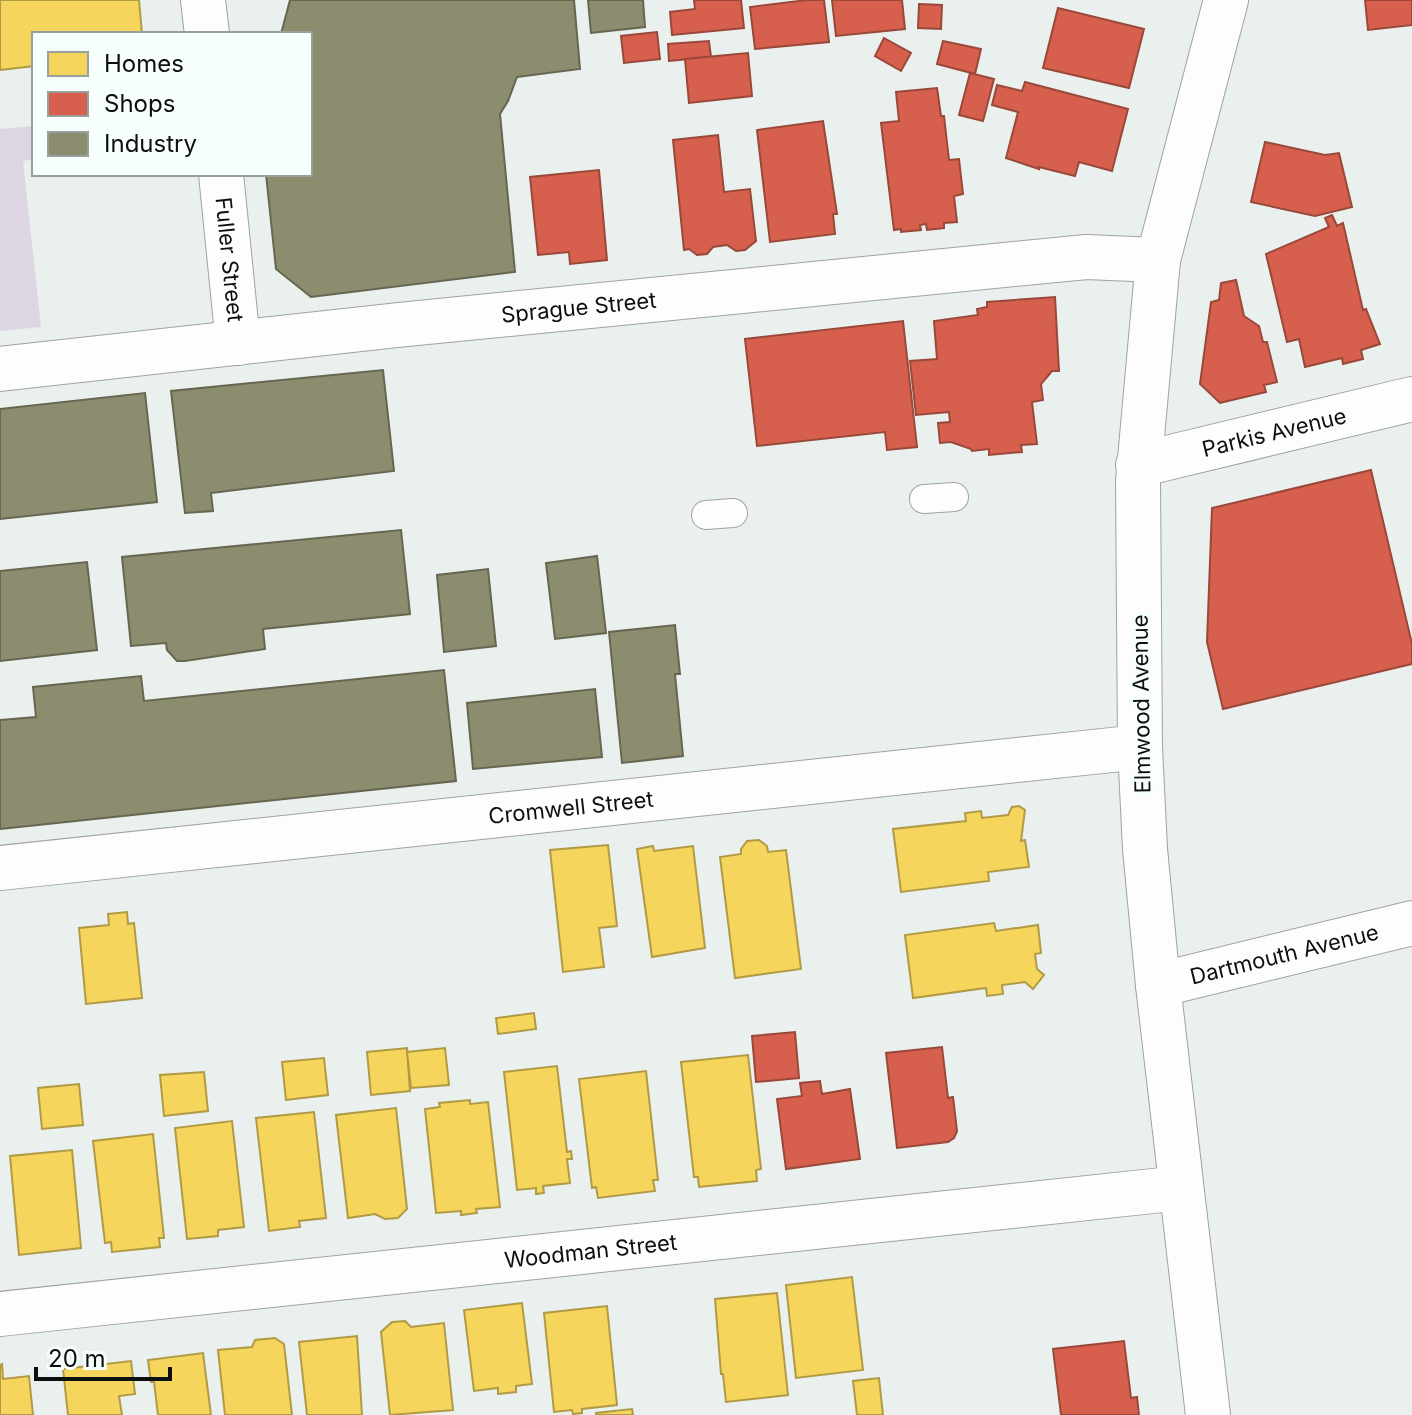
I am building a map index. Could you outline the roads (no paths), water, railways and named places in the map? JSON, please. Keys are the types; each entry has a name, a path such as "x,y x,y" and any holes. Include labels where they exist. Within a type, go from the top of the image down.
{"street":[{"path":"203,0 207,32"},
{"name":"Elmwood Avenue","path":"1208,1415 1145,849 1140,747 1138,465 1158,260 1226,0"},
{"name":"Fuller Street","path":"221,176 238,343"},
{"name":"Sprague Street","path":"0,369 414,323 1086,257 1158,260"},
{"name":"Parkis Avenue","path":"1138,465 1412,399"},
{"name":"Cromwell Street","path":"0,868 1140,747"},
{"name":"Dartmouth Avenue","path":"1158,985 1412,923"},
{"name":"Woodman Street","path":"0,1314 1181,1188"}],"lane":[{"path":"924,499 954,497"}]}
